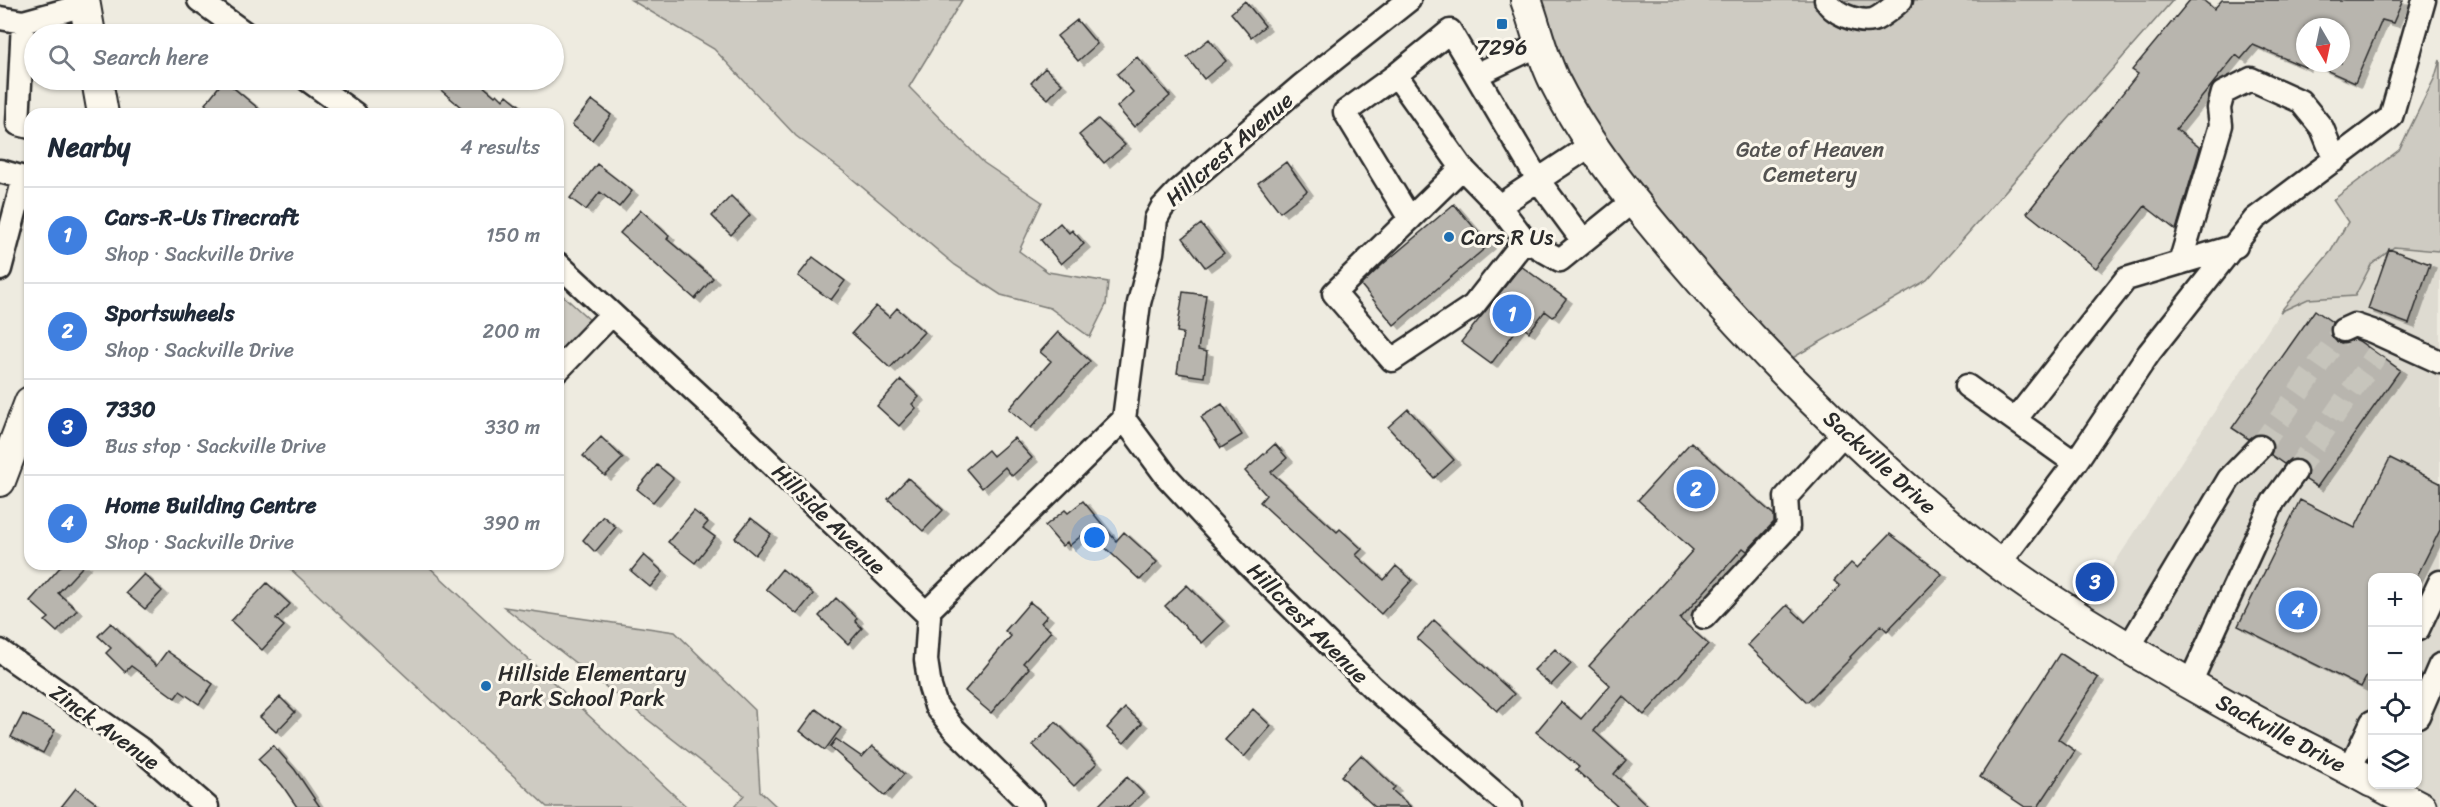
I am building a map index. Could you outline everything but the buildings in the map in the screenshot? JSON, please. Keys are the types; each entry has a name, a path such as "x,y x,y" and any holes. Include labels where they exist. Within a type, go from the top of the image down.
{"main road":[{"name":"Sackville Drive","path":"1526,0 1554,82 1592,145 1717,302 1777,367 1844,433 1933,511 1999,564 2129,647 2238,712 2368,779"},
{"path":"84,2 88,24"},
{"path":"99,90 102,108"},
{"path":"0,481 24,418"},
{"name":"Sackville Drive","path":"2387,789 2421,807"}],"street":[{"path":"199,0 232,24"},
{"name":"Hillcrest Avenue","path":"1409,0 1302,85 1161,208 1156,219 1152,253 1139,303 1124,419 1167,477 1248,564 1373,688 1511,807"},
{"path":"1826,0 1829,5 1850,19 1874,20 1901,0"},
{"path":"1999,564 2075,463 2149,353 2236,246 2255,219 2391,117 2424,0"},
{"path":"0,18 23,22 84,2"},
{"path":"23,22 18,124 24,126"},
{"path":"1410,219 1345,112 1396,75 1450,31 1538,180 1583,242"},
{"path":"1476,75 1541,44"},
{"path":"1396,75 1462,168 1499,206 1525,240 1560,260 1634,200"},
{"path":"2180,263 2221,125 2219,108 2223,93 2251,79 2301,100 2322,128 2336,160"},
{"path":"322,90 347,108"},
{"path":"1499,206 1592,145"},
{"path":"1462,168 1334,293 1392,360 1473,306 1525,240"},
{"path":"0,171 24,178 22,220 0,269"},
{"path":"2015,420 2126,279 2236,246"},
{"name":"Hillside Avenue","path":"564,270 709,404 926,614"},
{"path":"564,364 612,314"},
{"path":"2343,330 2354,325 2440,362"},
{"path":"2377,354 2383,346 2398,343"},
{"path":"1967,386 2075,463"},
{"path":"1033,807 953,728 936,706 930,687 926,660 930,616 926,614 1124,419"},
{"path":"1704,617 1788,527 1786,497 1844,433"},
{"path":"2129,647 2229,479 2260,447"},
{"path":"2190,683 2273,502 2295,472"},
{"path":"2419,627 2440,582"},
{"name":"Zinck Avenue","path":"0,651 142,750 207,807"},
{"path":"2422,707 2440,665"}],"shaded area":[{"path":"2394,247 2438,251 2440,247 2440,807 2433,807 2399,789 2422,789 2422,573 2368,573 2368,772 2081,614 2280,312 2308,299 2355,296 2371,264"}],"green space":[{"path":"631,0 962,0 909,87 984,163 1042,202 1019,251 1048,272 1108,282 1106,305 1090,337 1050,308 1001,295 955,265 843,171 796,136 714,49"},
{"name":"Gate of Heaven Cemetery","path":"1526,0 2173,0 1927,280 1777,367 1594,149"},
{"path":"2440,60 2440,247 2438,251 2394,247 2371,265 2355,296 2308,299 2280,312 2331,251 2348,222 2333,200 2399,150 2435,77"},
{"path":"564,296 603,332 564,379"},
{"name":"Hillside Elementary Park School Park","path":"291,570 432,570 687,807 547,807"},
{"path":"504,607 675,632 755,710 760,791 777,807 734,807 744,795"}],"tunnel":[{"path":"2260,447 2343,330"},
{"path":"2295,472 2377,354"}],"place":[{"name":"7296","path":"1502,24"},
{"name":"Cars R Us","path":"1449,237"},
{"name":"Cars-R-Us Tirecraft","path":"1512,314"},
{"name":"Sportswheels","path":"1696,489"},
{"name":"7330","path":"2095,582"},
{"name":"Home Building Centre","path":"2298,610"},
{"name":"Hillside Elementary Park School Park","path":"486,686"}]}
